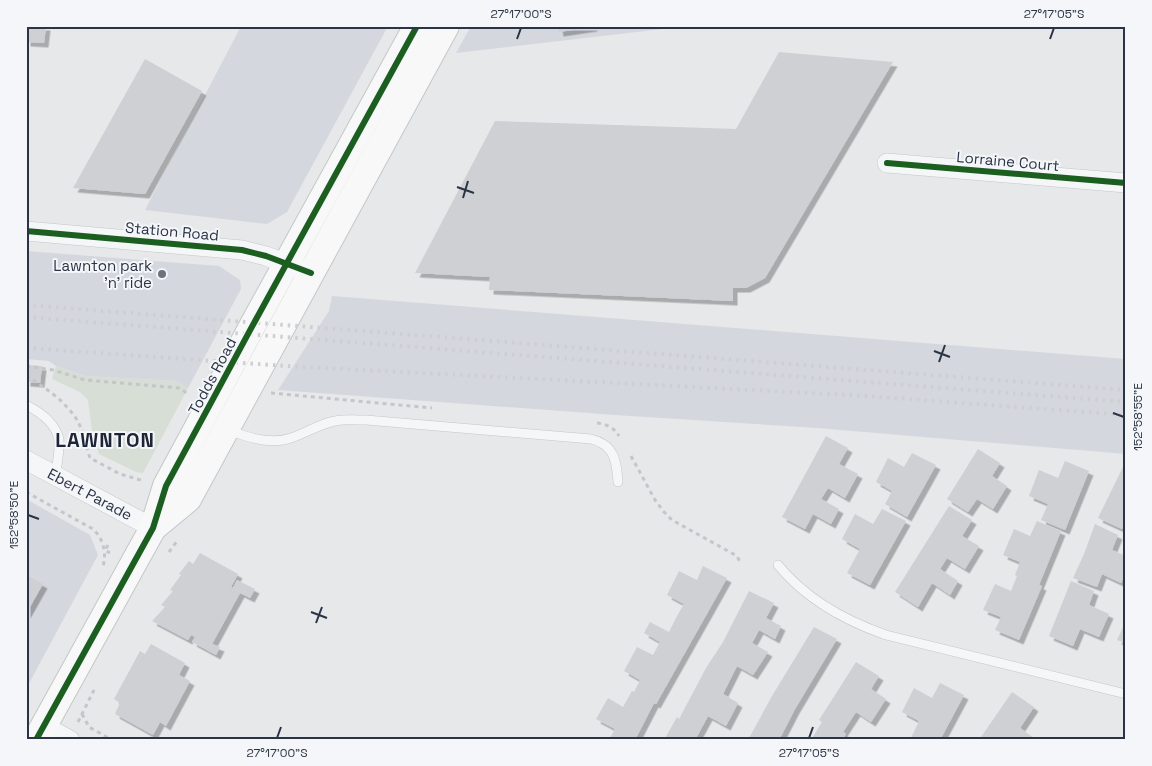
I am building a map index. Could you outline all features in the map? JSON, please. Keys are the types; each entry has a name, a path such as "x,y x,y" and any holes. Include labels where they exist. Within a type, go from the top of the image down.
{"street":[{"name":"Todds Road","path":"40,733 153,528 166,486 416,26"},
{"name":"Todds Road","path":"153,528 188,499 446,26"},
{"name":"Lorraine Court","path":"887,163 1126,183"},
{"name":"Station Road","path":"26,230 242,250 266,256 311,273"},
{"name":"Ebert Parade","path":"26,460 153,528"},
{"path":"40,733 70,740"}],"lane":[{"path":"26,405 46,418 53,425 57,434 59,448 55,476"},
{"path":"227,429 243,436 264,440 277,440 288,439 336,420 387,420 591,439 605,444 613,455 617,467 618,482"},
{"path":"778,565 788,578 814,598 864,627 1126,694"}],"path":[{"path":"26,366 54,370 84,380 180,388 190,397"},
{"path":"26,376 43,385 64,404 77,421 90,458 120,474 149,484"},
{"path":"140,488 144,481 150,478"},
{"path":"26,492 98,533 105,550 105,559 99,573"},
{"path":"167,556 179,538"},
{"path":"105,550 108,545"},
{"path":"105,550 110,553"},
{"path":"82,714 89,727 112,740"}],"shaded area":[{"path":"232,26 388,26 287,212 267,224 145,210 240,28"},
{"path":"471,26 688,26 456,53"},
{"path":"26,251 219,266 240,280 241,289 188,388 177,381 85,376 56,366 49,361 26,359"},
{"path":"332,296 1126,359 1126,454 817,428 278,390 329,311"},
{"path":"56,366 85,376 177,381 188,388 143,473 136,472 99,454 92,431 88,400 80,392 52,379"},
{"path":"26,499 90,535 98,555 26,689"}],"building":[{"path":"26,26 46,26 44,43 26,42"},
{"path":"558,26 593,26 593,27 559,32"},
{"path":"779,52 893,62 765,278 746,288 733,288 733,301 489,290 490,277 415,273 495,121 736,129"},
{"path":"145,59 202,91 145,194 73,188"},
{"path":"26,365 42,366 40,383 26,382"},
{"path":"826,436 848,448 839,464 858,474 845,498 828,488 821,499 839,509 831,524 813,514 805,529 782,517"},
{"path":"978,449 1000,463 992,476 1007,486 993,509 977,499 968,512 947,499"},
{"path":"912,453 936,465 907,517 885,504 892,491 876,482 888,458 904,467"},
{"path":"1065,461 1089,471 1065,530 1041,520 1048,504 1029,496 1039,470 1058,478"},
{"path":"1124,465 1126,465 1126,520 1122,529 1098,518"},
{"path":"949,506 972,520 962,536 979,546 965,569 947,558 940,569 958,581 950,595 932,583 918,607 895,592"},
{"path":"882,509 906,521 870,585 847,573 860,549 842,539 855,514 873,524"},
{"path":"1037,521 1061,531 1039,585 1042,586 1019,640 995,630 1001,617 983,610 995,584 1011,591 1017,576 1015,575 1020,562 1003,555 1014,529 1030,536"},
{"path":"1095,524 1118,535 1112,550 1126,556 1126,571 1121,583 1102,574 1097,587 1073,578"},
{"path":"200,553 238,574 231,587 233,588 237,580 255,589 250,598 240,593 212,644 220,647 216,655 192,642 195,637 191,635 188,640 152,621 165,607 161,605 173,591 170,590 181,575 179,574 189,561 193,564"},
{"path":"703,566 727,578 656,704 654,703 635,740 609,740 615,729 596,719 608,698 623,707 632,691 634,692 640,680 624,671 637,647 653,655 660,642 644,633 650,622 669,632 684,604 667,595 679,571 697,580"},
{"path":"26,575 43,584 26,614"},
{"path":"1071,581 1094,591 1089,605 1109,614 1099,637 1080,629 1073,646 1049,636"},
{"path":"749,591 774,603 766,618 781,626 775,639 759,630 752,643 768,652 753,675 737,666 723,694 738,703 726,726 708,716 695,740 664,740 677,717 679,719 706,668 723,642"},
{"path":"1126,621 1126,643 1117,640"},
{"path":"814,627 837,639 795,709 779,740 748,740 772,696"},
{"path":"151,644 185,663 179,675 190,681 166,726 160,722 153,735 115,714 120,703 114,699 140,651 145,654"},
{"path":"856,662 879,676 871,689 886,699 871,722 856,712 843,732 846,734 842,740 811,740 822,722 819,720"},
{"path":"940,683 964,695 940,740 910,740 919,721 902,712 914,688 932,698"},
{"path":"1012,692 1034,707 1020,728 1034,738 1033,740 979,740"}],"railway":[{"path":"26,305 1126,390"},
{"path":"26,317 1126,402"},
{"path":"26,348 287,366 867,396 1126,415"}],"cycle path":[{"path":"36,740 153,528 166,486 417,26"},
{"path":"887,163 1126,183"},
{"path":"26,231 242,250 266,256 311,273"}],"place":[{"name":"Lawnton park 'n' ride","path":"162,274"}],"district":[{"name":"LAWNTON","path":"105,440"}]}
